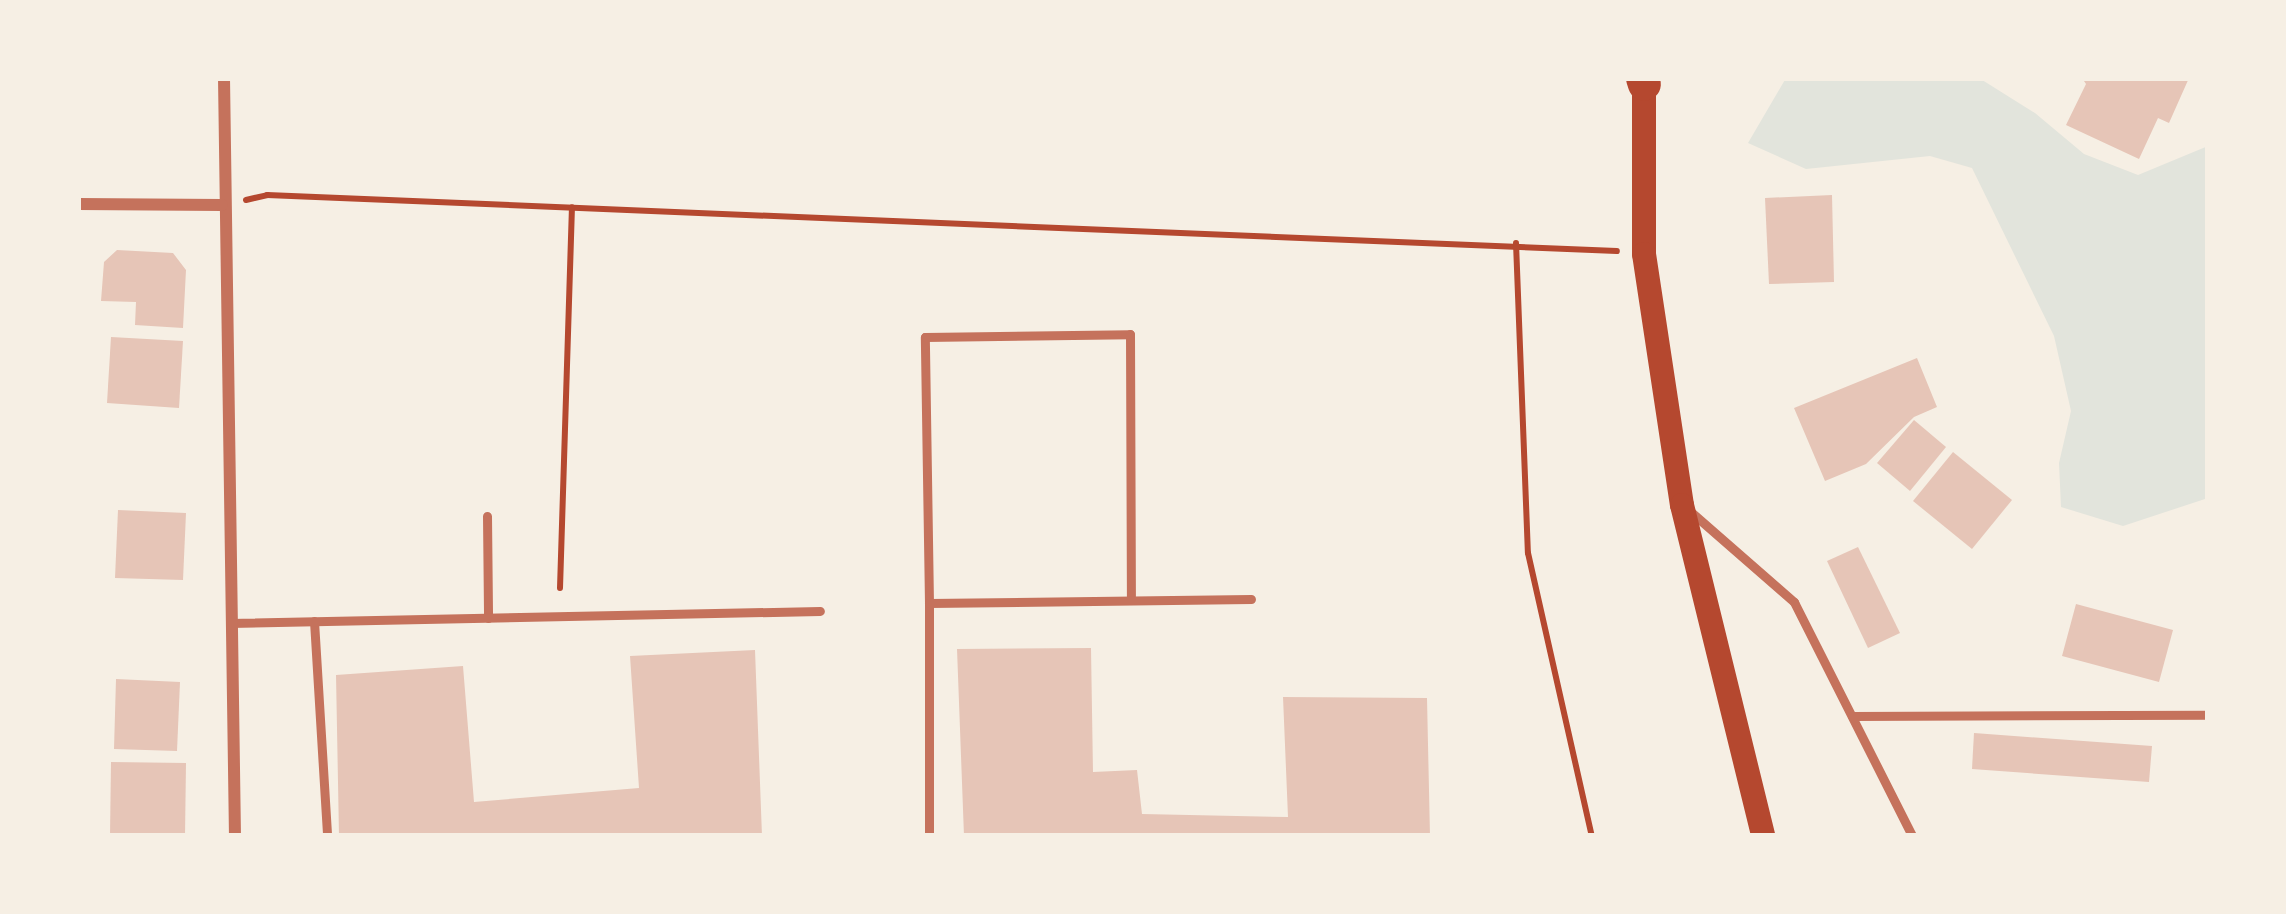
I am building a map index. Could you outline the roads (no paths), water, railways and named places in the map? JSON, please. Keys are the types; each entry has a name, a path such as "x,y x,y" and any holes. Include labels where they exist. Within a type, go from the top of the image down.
{"main road":[{"path":"1643,80 1644,254 1682,505 1763,836"}],"street":[{"path":"224,78 222,205 235,836"},
{"path":"78,204 222,205"}],"lane":[{"path":"929,836 925,337 1130,334 1131,600"},
{"path":"1682,505 1794,602 1912,836"},
{"path":"487,516 488,618"},
{"path":"929,603 1251,599"},
{"path":"230,623 820,611"},
{"path":"314,621 327,836"},
{"path":"1852,716 2208,715"}]}
